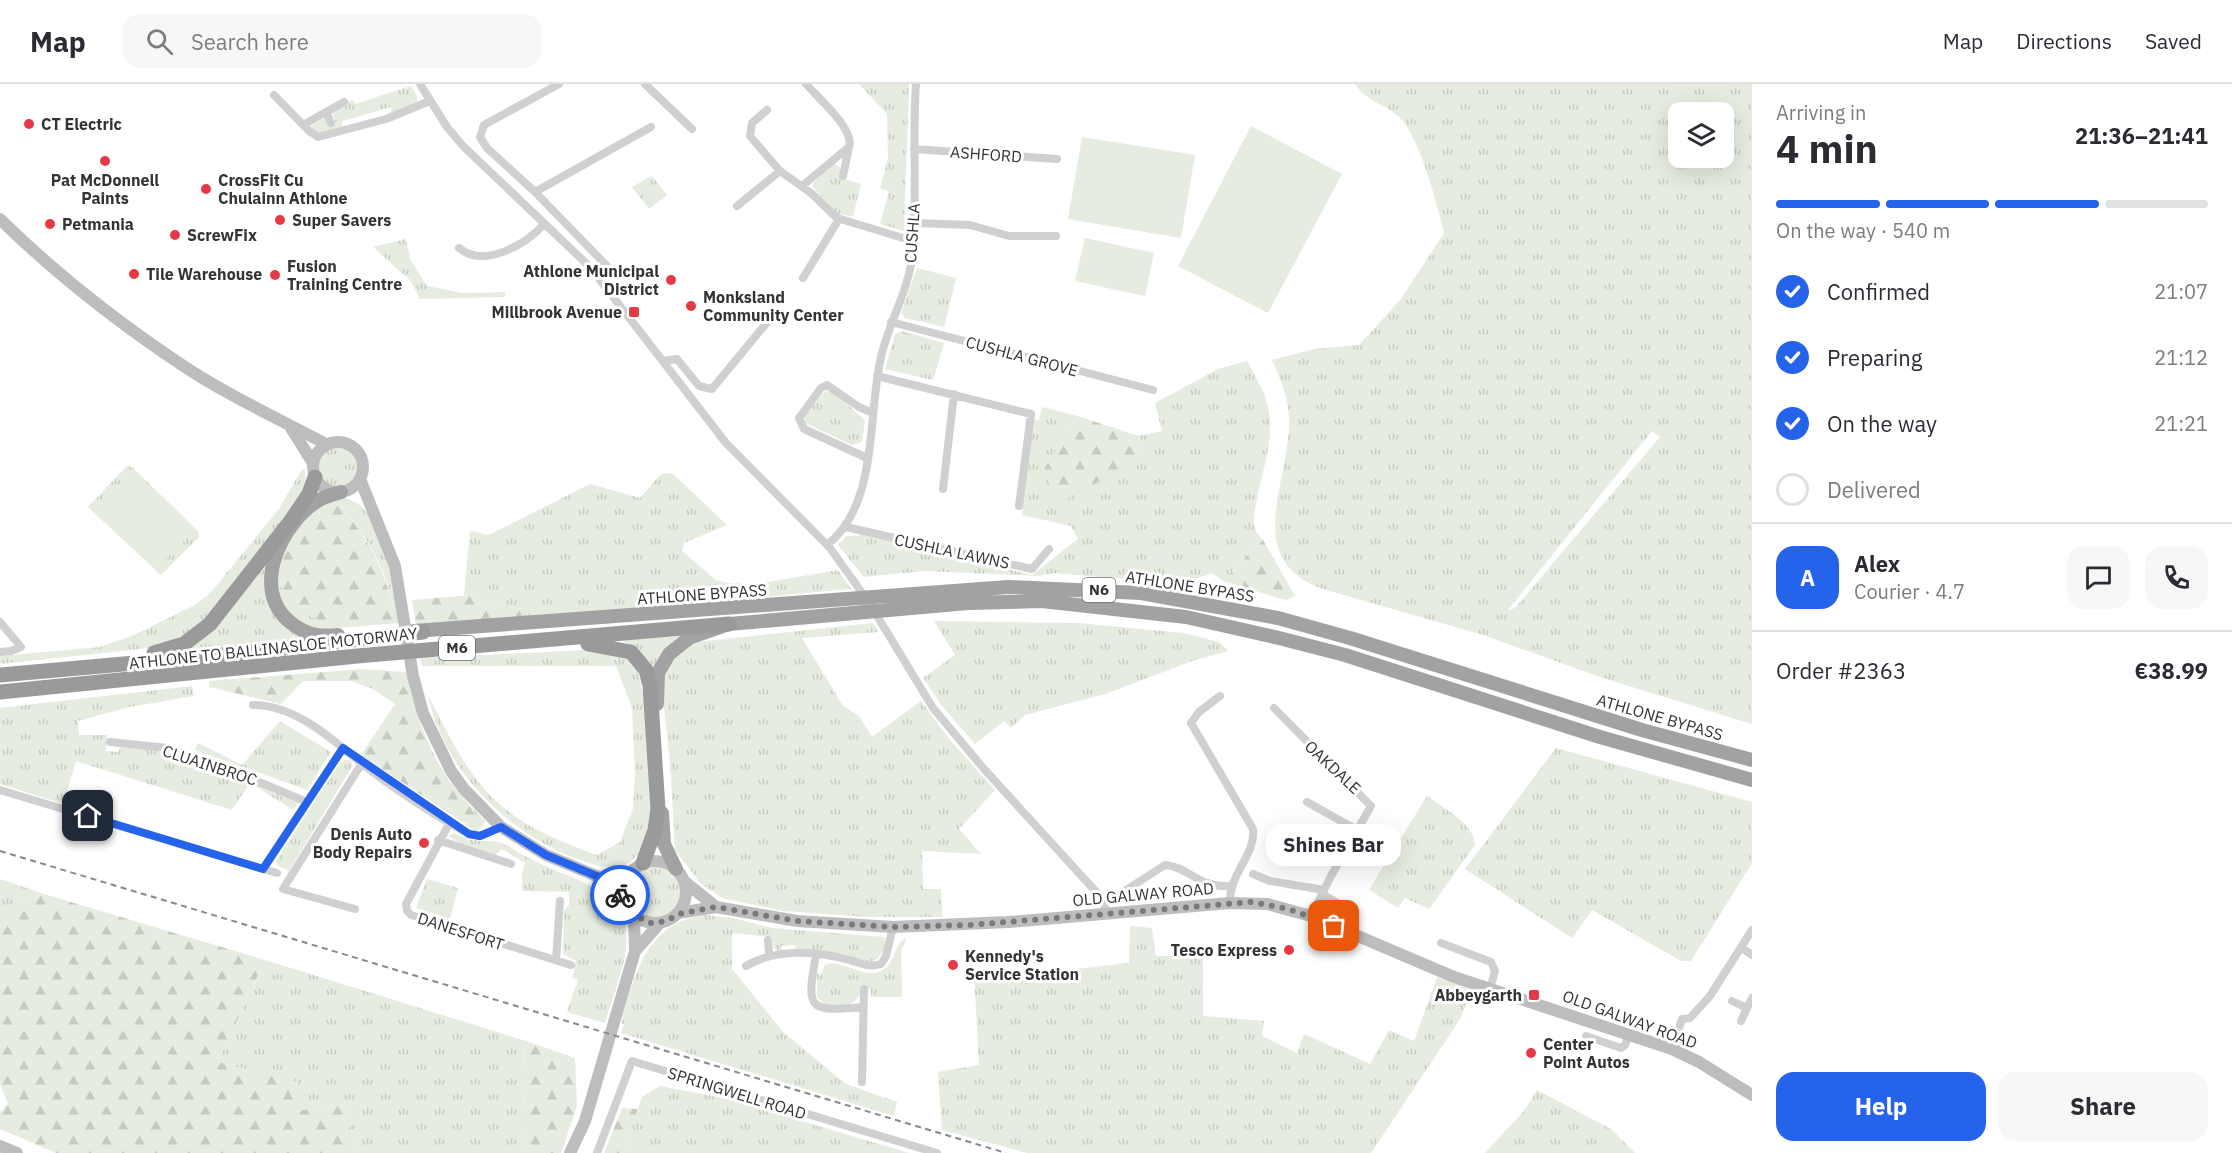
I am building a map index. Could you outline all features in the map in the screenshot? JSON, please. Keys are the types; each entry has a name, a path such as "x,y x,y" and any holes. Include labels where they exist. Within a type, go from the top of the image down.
{"highway":[{"path":"113,664 171,649 202,632 231,600 290,522 309,494 314,470"},
{"name":"ATHLONE BYPASS","path":"344,491 320,499 307,509 284,538 273,566 272,592 276,605 284,617 312,635 324,636 385,629 423,632 1008,587 1141,593 1278,618 1350,638 1642,730 1752,760"},
{"name":"ATHLONE BYPASS","path":"676,869 664,844 662,828 657,701 658,673 669,654 683,643 729,624 978,602 1042,601 1164,614 1240,629 1345,656 1599,737 1752,780"},
{"name":"ATHLONE TO BALLINASLOE MOTORWAY","path":"0,692 357,656 565,640 729,624"},
{"name":"ATHLONE TO BALLINASLOE MOTORWAY","path":"0,675 213,656 423,632"},
{"path":"565,640 622,648 639,660 646,670 650,686 658,809 655,830 643,864"},
{"path":"1723,772 1752,785"}],"main road":[{"path":"0,219 54,271 109,315 183,365 290,427 326,444 346,442 355,448 363,461 360,480 395,566 413,675 423,713 442,755 464,789 501,827 546,855 599,877 625,899 634,915 635,951 585,1121 570,1153"},
{"path":"290,427 325,488 344,491 373,513"},
{"path":"314,470 316,454 326,444"},
{"path":"344,491 360,480"},
{"path":"625,899 624,888 629,875 643,864 664,862 676,869 685,882 716,907"},
{"path":"599,877 629,875"},
{"path":"678,914 686,896 685,882"},
{"name":"OLD GALWAY ROAD","path":"716,907 797,921 893,927 970,925 1230,903 1267,904 1311,916 1394,953 1490,989 1672,1049 1693,1058 1752,1095"},
{"path":"635,951 660,923 678,914 716,907"},
{"path":"634,915 650,923 660,923"},
{"path":"0,1146 17,1153"}],"street":[{"path":"420,84 469,152 600,279 726,443 827,545 851,576 933,708 984,769 1099,895 1104,902 1106,913"},
{"path":"559,84 484,125 480,137 483,144 535,192 608,266 611,272 600,279"},
{"path":"645,84 692,129"},
{"path":"806,84 846,129 851,139 843,176"},
{"name":"CUSHLA","path":"827,545 846,527 857,507 867,458 877,376 891,322 912,260 915,223 916,84"},
{"path":"274,95 314,136 321,137 393,117 430,100"},
{"path":"303,125 344,102"},
{"path":"767,110 752,123 750,136 780,171 802,186 839,219 913,241"},
{"path":"326,112 331,123"},
{"path":"535,192 651,128"},
{"path":"802,186 849,147"},
{"name":"ASHFORD","path":"914,149 1057,159"},
{"path":"737,206 780,171"},
{"path":"803,278 839,219"},
{"path":"915,223 970,225 1009,236 1056,236"},
{"path":"459,248 471,254 485,255 518,246 544,224"},
{"path":"663,361 677,359 699,386 712,389 775,314"},
{"name":"CUSHLA GROVE","path":"891,322 1153,390"},
{"path":"877,376 1035,415 1019,506"},
{"path":"867,458 804,429 799,418 821,388 827,385 859,407 873,413"},
{"path":"943,489 954,394"},
{"name":"CUSHLA LAWNS","path":"846,527 1032,569 1049,549"},
{"path":"0,622 21,647 0,652"},
{"path":"1220,696 1199,711 1191,723 1253,829 1251,845 1230,886 1230,903"},
{"path":"253,705 288,713 469,834 480,836 501,827"},
{"name":"OAKDALE","path":"1274,708 1312,750 1371,804 1370,812 1357,831 1311,916"},
{"name":"CLUAINBROC","path":"110,742 168,748 221,766 307,802"},
{"path":"263,869 343,748"},
{"path":"355,909 283,889 362,763"},
{"path":"0,790 277,873"},
{"path":"1307,802 1357,831"},
{"name":"DANESFORT","path":"450,822 438,840 406,904 406,911 411,915 571,965"},
{"path":"438,840 511,864"},
{"path":"1126,890 1167,865 1202,883 1230,886"},
{"path":"1253,874 1270,881 1323,892 1351,911"},
{"path":"556,960 560,901"},
{"path":"746,966 769,955 816,955 850,960 869,967 880,964 886,956 893,927"},
{"path":"1672,1049 1682,1018 1690,1018 1703,1005 1752,930"},
{"path":"768,940 769,955"},
{"path":"1441,943 1491,962 1495,971 1490,989"},
{"path":"1741,947 1752,955"},
{"path":"816,955 810,988 812,1000 825,1010 863,1007"},
{"path":"862,1082 864,989"},
{"path":"1741,1021 1752,998"},
{"path":"1732,1001 1747,1008"},
{"path":"1586,1036 1621,1048 1625,1046 1629,1035"},
{"name":"SPRINGWELL ROAD","path":"597,1153 632,1061 937,1153"}],"green space":[{"path":"859,84 909,84 904,231 880,224 889,191 880,188 888,158 887,114"},
{"path":"1355,84 1752,84 1752,724 1603,678 1483,635 1323,589 1298,575 1283,558 1276,537 1276,515 1288,441 1289,417 1281,380 1272,360 1314,349 1359,345 1401,299 1444,233 1427,172 1414,139 1399,117 1370,98","holes":["1652,431 1660,437 1515,608 1507,611"]},
{"path":"411,86 417,96 417,104 392,114 391,107 342,121 342,128 318,134 310,127 325,118 330,126 336,124 333,114 346,102 353,100 355,104"},
{"path":"1251,126 1342,174 1268,313 1178,266"},
{"path":"1082,137 1195,155 1181,238 1068,219"},
{"path":"834,164 841,168 841,178 861,184 853,216 837,214 813,187 813,183"},
{"path":"652,176 667,195 649,209 632,187"},
{"path":"1085,238 1154,253 1145,296 1075,281"},
{"path":"406,239 410,259 427,286 462,293 505,292 505,297 420,299 410,280 373,247"},
{"path":"917,268 956,278 944,327 905,318 901,313"},
{"path":"902,331 944,343 933,380 885,369 895,334"},
{"path":"1247,361 1265,397 1270,420 1269,446 1254,520 1256,532 1263,540 1223,581 1212,573 1180,584 1053,573 1039,576 923,571 864,577 838,545 846,536 859,536 860,533 1032,575 1078,539 1071,526 1022,515 1032,419 1039,420 1042,407 1077,416 1044,471 1144,458 1139,436 1162,431 1155,403 1218,369"},
{"path":"825,391 833,392 865,420 862,442 852,445 805,423 805,415"},
{"path":"1077,416 1139,436 1144,458 1059,503 1043,471"},
{"path":"337,445 352,451 358,466 352,481 337,487 322,481 316,466 322,451"},
{"path":"127,466 132,467 199,532 199,537 161,575 88,507"},
{"path":"305,469 306,482 302,493 230,594 194,632 159,647 0,664 0,656 100,647 134,635 197,604 212,591 279,509 301,471"},
{"path":"672,473 727,525 684,543 682,551 716,580 756,584 838,570 851,589 524,618 524,609 496,606 470,595 464,595 470,531 489,535 590,484 640,498 661,474"},
{"path":"129,476 190,534 161,564 101,506"},
{"path":"341,498 356,503 368,514 378,530 390,569 399,623 326,629 308,626 290,613 283,604 276,584 280,560 337,623 395,621 388,586 382,570 357,526 334,499"},
{"path":"334,499 357,527 374,555 387,586 396,621 329,623 309,616 291,604 282,588 279,572 283,554 291,538 318,509"},
{"path":"1263,540 1295,596 1286,600 1223,581"},
{"path":"267,557 267,588 312,639 184,650"},
{"path":"470,595 496,606 524,609 524,618 416,625 412,600"},
{"path":"934,621 1078,623 1183,633 1219,642 1229,651 1195,660 1105,694 1025,715 1011,728 1004,721 975,744 942,706 923,678 955,655"},
{"path":"873,623 879,632 802,638 843,706 859,716 872,737 921,701 950,740 995,790 959,829 981,854 922,851 923,889 941,889 942,917 868,917 783,911 722,898 700,883 675,850 670,761 662,691 667,665 685,646 698,642"},
{"path":"680,636 662,651 652,679 639,651 622,640"},
{"path":"611,649 621,653 636,667 643,695 649,741 654,805 648,836 642,849 633,860 615,867 595,865 549,847 502,815 463,772 448,748 436,722 428,695 460,755 491,797 533,828 597,855 620,842 633,809 635,773 632,708 616,666 422,666 420,658"},
{"path":"362,669 406,672 416,710 430,746 446,775 472,809 475,815 473,821 464,823 361,755 395,704 373,689 351,681 303,681 281,704 209,687 209,681"},
{"path":"192,686 194,696 129,707 78,721 79,735 107,735 106,751 118,752 120,747 166,751 209,764 298,803 293,810 250,783 232,810 76,761 64,801 61,803 0,784 0,708"},
{"path":"280,721 331,752 307,790 195,750 198,743 242,765"},
{"path":"1556,748 1752,802 1752,863 1691,961 1681,961 1592,910 1572,938 1465,869"},
{"path":"350,760 353,765 289,871 277,865 276,861 340,763"},
{"path":"1427,796 1464,823 1475,845 1429,909 1405,898 1398,908 1369,890"},
{"path":"471,806 486,822 477,832 464,824 475,815"},
{"path":"454,833 473,840 505,844 530,859 593,887 611,901 622,916 626,933 621,974 605,1023 567,1012 578,980 572,978 576,961 563,954 564,911 569,905 569,892 522,891 522,873 525,863 502,849 495,855 459,843 448,836"},
{"path":"656,864 666,866 675,872 681,881 683,891 681,901 675,910 666,916 656,918 646,916 637,910 631,901 629,891 631,881 637,872 646,866"},
{"path":"0,879 44,894 0,910"},
{"path":"427,879 458,888 450,919 416,908"},
{"path":"44,894 265,960 218,1062 298,1082 300,1110 350,1105 353,1153 56,1153 0,1129 0,1112 8,1104 0,1084 0,910"},
{"path":"706,915 733,918 772,928 884,937 883,952 871,962 796,951 795,945 781,946 781,951 777,951 773,946 772,937 732,933 732,969 784,1033 846,1084 897,1102 894,1116 621,1033 624,1024 621,1023 638,969 656,939 669,928 686,920"},
{"path":"1130,926 1152,928 1156,956 1203,956 1203,1016 1264,1021 1262,1036 1297,1053 1304,1034 1370,1064 1389,1030 1414,1041 1437,977 1472,990 1460,1019 1371,1153 1027,1153 942,1130 938,1072 979,1065 974,972 985,972 985,975 1058,971 1129,963"},
{"path":"907,938 901,951 902,997 871,997 871,989 862,988 853,1002 827,1006 817,997 817,974 821,974 825,965 839,965 867,973 881,971 889,964 902,940"},
{"path":"265,960 523,1040 526,1153 353,1153 350,1105 300,1110 218,1062"},
{"path":"523,1040 575,1058 577,1106 561,1153 526,1153"},
{"path":"660,1086 728,1099 909,1153 630,1153 629,1132 642,1097"},
{"path":"1537,1090 1611,1129 1635,1153 1485,1153 1524,1111"},
{"path":"622,1108 638,1109 629,1132 630,1153 604,1153"}],"railway":[{"path":"0,851 1006,1153"}],"way so far":[{"path":"620,895 625,899 634,915 650,923 660,923 678,914 716,907 770,918 893,927 970,925 1252,902 1289,909 1334,926"}],"place":[{"name":"CT Electric","path":"29,124"},
{"name":"Pat McDonnell Paints","path":"105,161"},
{"name":"CrossFit Cu Chulainn Athlone","path":"206,189"},
{"name":"Super Savers","path":"280,220"},
{"name":"Petmania","path":"50,224"},
{"name":"ScrewFix","path":"175,235"},
{"name":"Tile Warehouse","path":"134,274"},
{"name":"Fusion Training Centre","path":"275,275"},
{"name":"Athlone Municipal District","path":"671,280"},
{"name":"Monksland Community Center","path":"691,306"},
{"name":"Millbrook Avenue","path":"634,312"},
{"name":"Denis Auto Body Repairs","path":"424,843"},
{"name":"Shines Bar","path":"1334,926"},
{"name":"Tesco Express","path":"1289,950"},
{"name":"Kennedy's Service Station","path":"953,965"},
{"name":"Abbeygarth","path":"1534,995"},
{"name":"Center Point Autos","path":"1531,1053"}],"route":[{"path":"88,816 263,869 343,748 469,834 480,836 501,827 523,843 546,855 599,877 620,895"}]}
